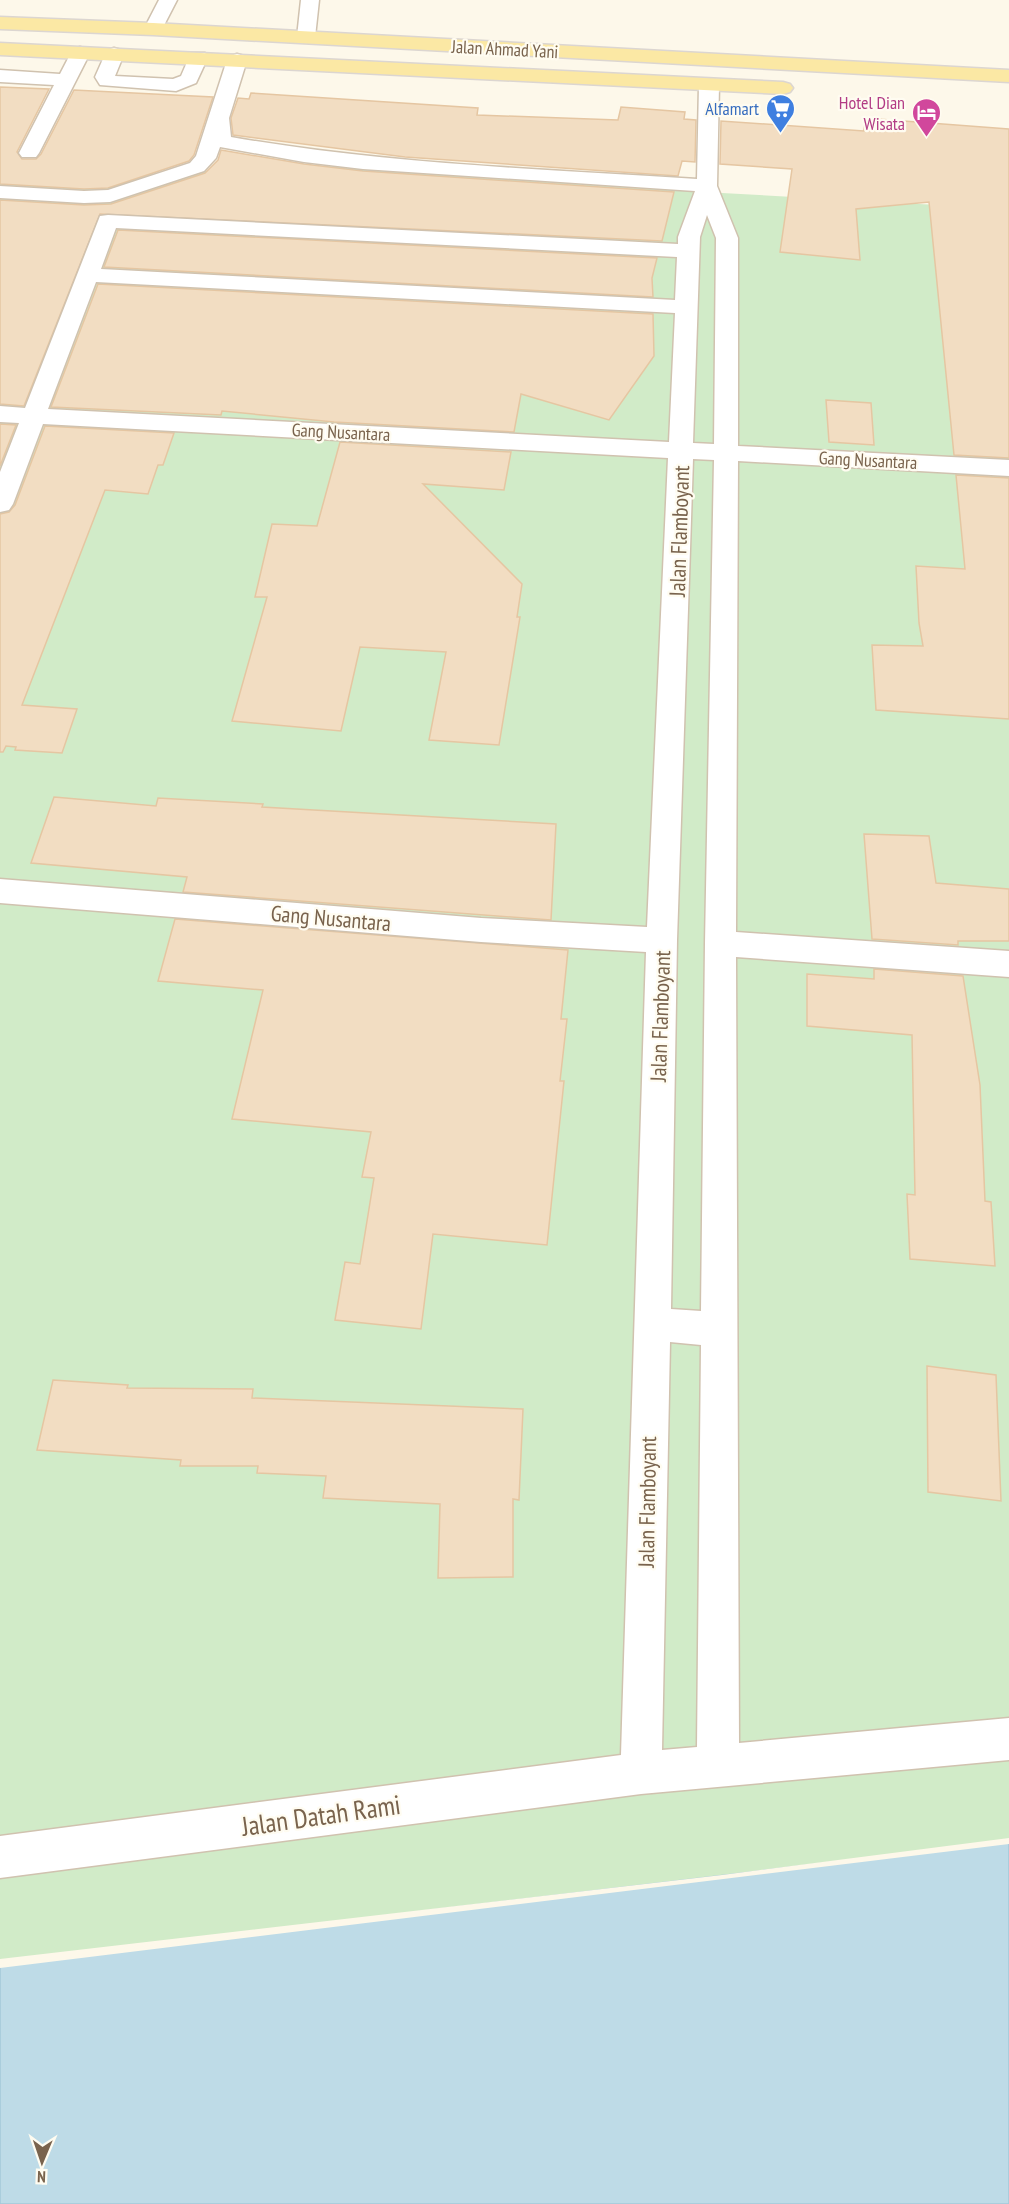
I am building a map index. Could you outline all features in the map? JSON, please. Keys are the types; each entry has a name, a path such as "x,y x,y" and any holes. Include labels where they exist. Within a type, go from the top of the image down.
{"main road":[{"name":"Jalan Ahmad Yani","path":"0,23 306,37 1009,76"},
{"path":"485,72 488,48"},
{"name":"Jalan Ahmad Yani","path":"0,49 198,57 801,89"}],"street":[{"path":"153,29 168,0"},
{"path":"306,37 310,0"},
{"path":"29,153 80,53"},
{"path":"114,54 105,76 107,81 155,85 183,83 189,79 198,57"},
{"path":"0,192 84,197 110,196 197,167 207,158 237,60"},
{"path":"0,76 66,80"},
{"name":"Jalan Flamboyant","path":"709,85 707,186 689,237 687,307 674,449 696,716 720,943 718,1767"},
{"path":"219,118 219,136 224,142 304,156 437,169 707,186"},
{"name":"Jalan Flamboyant","path":"641,1773 662,940 696,716 727,452 727,238 707,186"},
{"path":"0,504 108,221 688,262 728,275"},
{"path":"87,275 687,307"},
{"name":"Gang Nusantara","path":"0,414 1009,468"},
{"name":"Gang Nusantara","path":"0,891 481,930 662,940"},
{"path":"720,943 1009,964"},
{"path":"651,1324 718,1329"},
{"path":"641,1773 1009,1739"},
{"name":"Jalan Datah Rami","path":"0,1857 641,1773"}],"green space":[{"path":"309,165 722,193 1009,209 1009,1841 0,1962 0,183"}],"water":[{"path":"1009,1841 1009,2204 0,2204 0,1962"}],"pier":[{"path":"1009,1838 1009,1844 0,1968 0,1959 722,1875"}],"building":[{"path":"0,87 49,89 17,152 22,159 36,159 41,154 74,90 213,97 194,155 189,161 108,188 84,189 0,184"},
{"path":"251,93 478,108 477,115 618,120 621,107 685,112 684,119 696,120 695,162 682,161 678,176 405,157 233,135 231,118 238,98 249,99"},
{"path":"864,118 1009,129 1009,458 954,455 929,202 856,209 860,260 780,252 792,169 720,164 721,121 864,131"},
{"path":"221,150 363,171 674,192 662,241 100,214 24,406 0,404 0,200 84,205 111,204 205,173 218,160"},
{"path":"118,230 657,258 652,278 653,297 104,267"},
{"path":"98,284 653,314 654,356 609,420 521,394 514,432 334,422 222,411 221,415 51,407"},
{"path":"826,400 871,403 874,445 829,442"},
{"path":"0,424 16,425 0,466"},
{"path":"45,426 174,433 163,465 158,465 148,494 105,490 22,705 77,709 62,753 15,750 16,747 6,746 3,752 0,752 0,514 9,512 15,505"},
{"path":"340,442 511,452 504,490 423,484 522,584 517,617 520,617 499,745 429,740 446,652 360,647 341,731 232,721 267,597 255,597 272,524 317,526"},
{"path":"956,475 1009,478 1009,719 876,710 872,645 923,646 919,623 916,566 965,569"},
{"path":"54,797 156,806 158,798 263,804 262,807 556,824 551,920 183,892 187,877 31,863"},
{"path":"864,834 929,836 936,883 1009,889 1009,941 958,941 958,945 872,939"},
{"path":"175,919 568,950 561,1019 567,1019 560,1081 564,1081 547,1245 433,1234 421,1329 335,1320 345,1262 360,1264 374,1178 362,1177 371,1132 232,1119 263,990 158,981"},
{"path":"874,969 963,976 980,1085 985,1201 991,1202 995,1266 910,1259 907,1194 915,1195 912,1035 807,1026 807,974 874,979"},
{"path":"927,1366 996,1375 1001,1501 928,1492"},
{"path":"53,1380 128,1385 127,1388 253,1389 252,1398 523,1409 519,1500 513,1499 513,1577 438,1578 440,1504 323,1498 326,1476 257,1473 258,1466 180,1466 181,1460 37,1450"}],"place":[{"name":"Alfamart","path":"780,134"},
{"name":"Hotel Dian Wisata","path":"926,138"}]}
